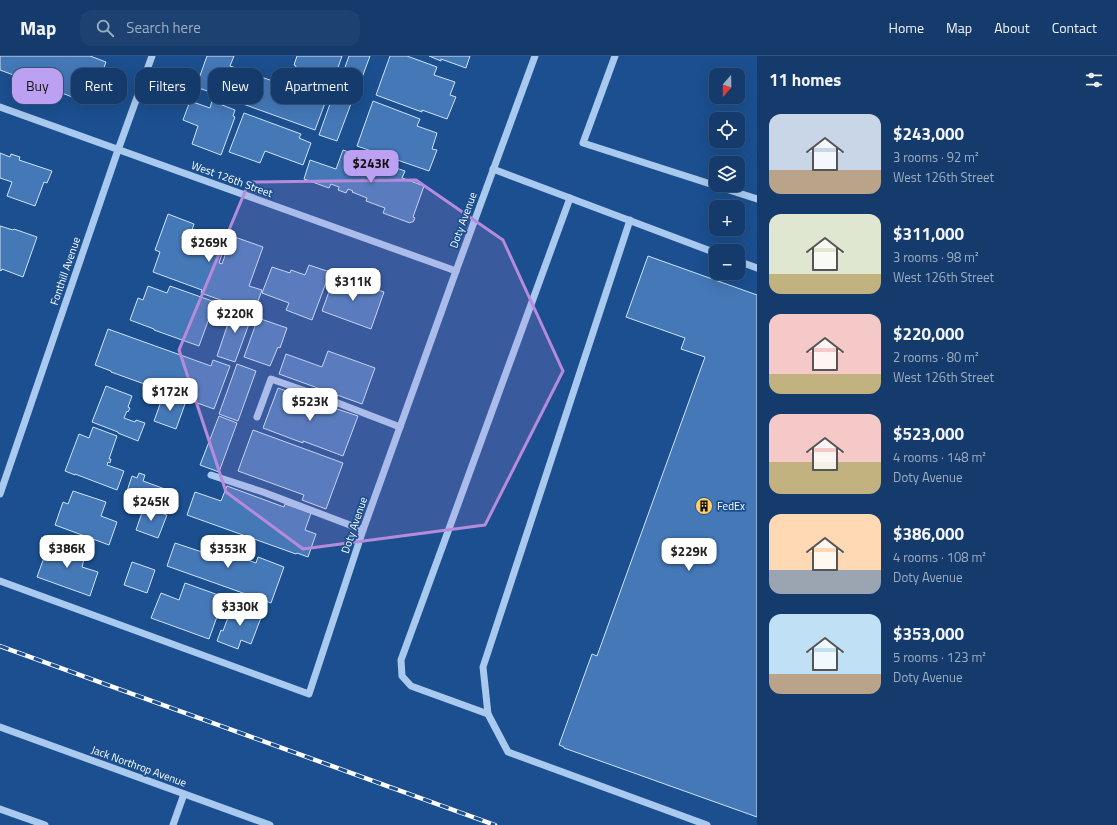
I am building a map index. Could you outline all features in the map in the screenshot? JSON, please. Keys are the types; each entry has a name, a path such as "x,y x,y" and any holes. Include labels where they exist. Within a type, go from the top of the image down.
{"street":[{"name":"Fonthill Avenue","path":"0,494 118,150 152,56"},
{"name":"Doty Avenue","path":"0,581 309,694 363,530 535,56"},
{"path":"615,56 583,143 757,199"},
{"name":"West 126th Street","path":"0,107 456,271"},
{"path":"493,169 709,250"},
{"path":"488,714 411,686 402,676 401,660 570,198"},
{"path":"630,220 483,667 488,714 508,752 707,825"},
{"path":"745,264 757,268"},
{"path":"257,418 271,380 317,395 400,427"},
{"path":"211,475 263,492 363,530"},
{"name":"Jack Northrop Avenue","path":"0,727 270,825"},
{"path":"173,825 184,794"},
{"path":"0,809 45,825"}],"highlighted area":[{"path":"416,180 503,240 563,371 485,525 303,549 226,492 179,350 249,182"}],"building":[{"path":"0,56 90,56 106,62 104,68 71,68 71,97 63,94 63,68 12,68 12,74 0,70"},
{"path":"207,56 234,56 230,66 236,68 208,68 208,91 200,88 200,76"},
{"path":"297,56 342,56 338,68 295,68 296,66 294,65"},
{"path":"349,56 370,56 363,75 363,68 345,68"},
{"path":"390,56 407,56 437,67 434,75 455,82 450,95 456,97 447,119 422,110 422,112 376,95"},
{"path":"429,56 470,56 466,68"},
{"path":"263,78 271,80 271,104 325,104 315,130 243,104 263,104"},
{"path":"373,101 420,119 417,126 437,133 432,149 437,150 429,171 357,146"},
{"path":"189,104 199,104 210,108 211,104 220,104 235,110 233,116 235,117 221,155 192,144 198,126 183,120"},
{"path":"330,104 351,104 337,141 319,135"},
{"path":"244,113 301,134 299,138 311,143 303,165 265,151 260,163 229,152"},
{"path":"343,150 405,171 402,178 424,186 413,217 415,218 413,222 410,223 383,213 385,208 366,201 367,198 348,189 346,193 338,190 339,187 331,184 329,188 304,179 310,160 336,169"},
{"path":"0,153 10,157 11,154 20,157 19,160 52,171 47,183 44,182 35,206 7,196 12,182 0,178"},
{"path":"168,214 194,224 192,230 226,243 219,263 222,264 232,236 263,247 249,286 262,290 254,312 201,293 202,290 153,272 160,252 155,250"},
{"path":"0,226 37,237 23,277 2,269 1,271 0,270"},
{"name":"FedEx","path":"648,256 709,278 709,280 715,280 757,295 757,817 559,745 592,654 597,656 705,357 681,349 685,338 626,317"},
{"path":"309,265 330,272 312,320 286,310 289,303 262,293 272,267 290,273 291,270 305,275"},
{"path":"335,275 384,292 371,329 322,311"},
{"path":"148,286 167,293 170,286 215,302 199,346 130,320 138,298 143,300"},
{"path":"234,306 253,313 235,362 217,356"},
{"path":"258,318 287,328 280,348 278,347 270,366 244,357"},
{"path":"108,329 211,366 213,360 230,366 214,409 95,365"},
{"path":"328,351 375,368 362,404 279,374 286,354 322,367"},
{"path":"237,364 256,371 238,421 219,414"},
{"path":"106,386 132,396 128,407 130,408 124,418 135,422 136,420 145,423 138,441 92,422"},
{"path":"278,388 317,402 316,404 333,410 334,408 358,416 343,456 263,428"},
{"path":"163,396 185,404 176,429 154,421"},
{"path":"219,416 237,423 219,472 200,465"},
{"path":"93,427 117,436 109,459 111,459 110,463 108,462 107,465 124,471 117,490 65,471 79,434 89,438"},
{"path":"253,430 343,463 326,509 302,500 304,495 238,471"},
{"path":"139,473 145,475 143,481 176,493 169,510 126,494 132,476 137,478"},
{"path":"227,486 284,507 285,504 311,513 305,530 316,534 308,557 187,515 195,492 221,501"},
{"path":"73,491 106,502 101,516 117,522 109,545 55,525 63,502 68,504"},
{"path":"144,507 167,515 158,538 136,530"},
{"path":"211,538 233,546 229,556 242,560 242,558 256,563 258,557 284,567 271,603 167,566 175,543 205,553"},
{"path":"50,541 86,552 82,567 98,572 90,596 37,577"},
{"path":"132,562 155,570 147,593 124,585"},
{"path":"185,583 224,597 209,639 151,618 161,593 179,600"},
{"path":"233,604 262,615 251,644 241,640 238,649 217,641 221,630 223,631"}],"railway":[{"path":"0,646 495,825"}],"place":[{"name":"FedEx","path":"704,506"}]}
